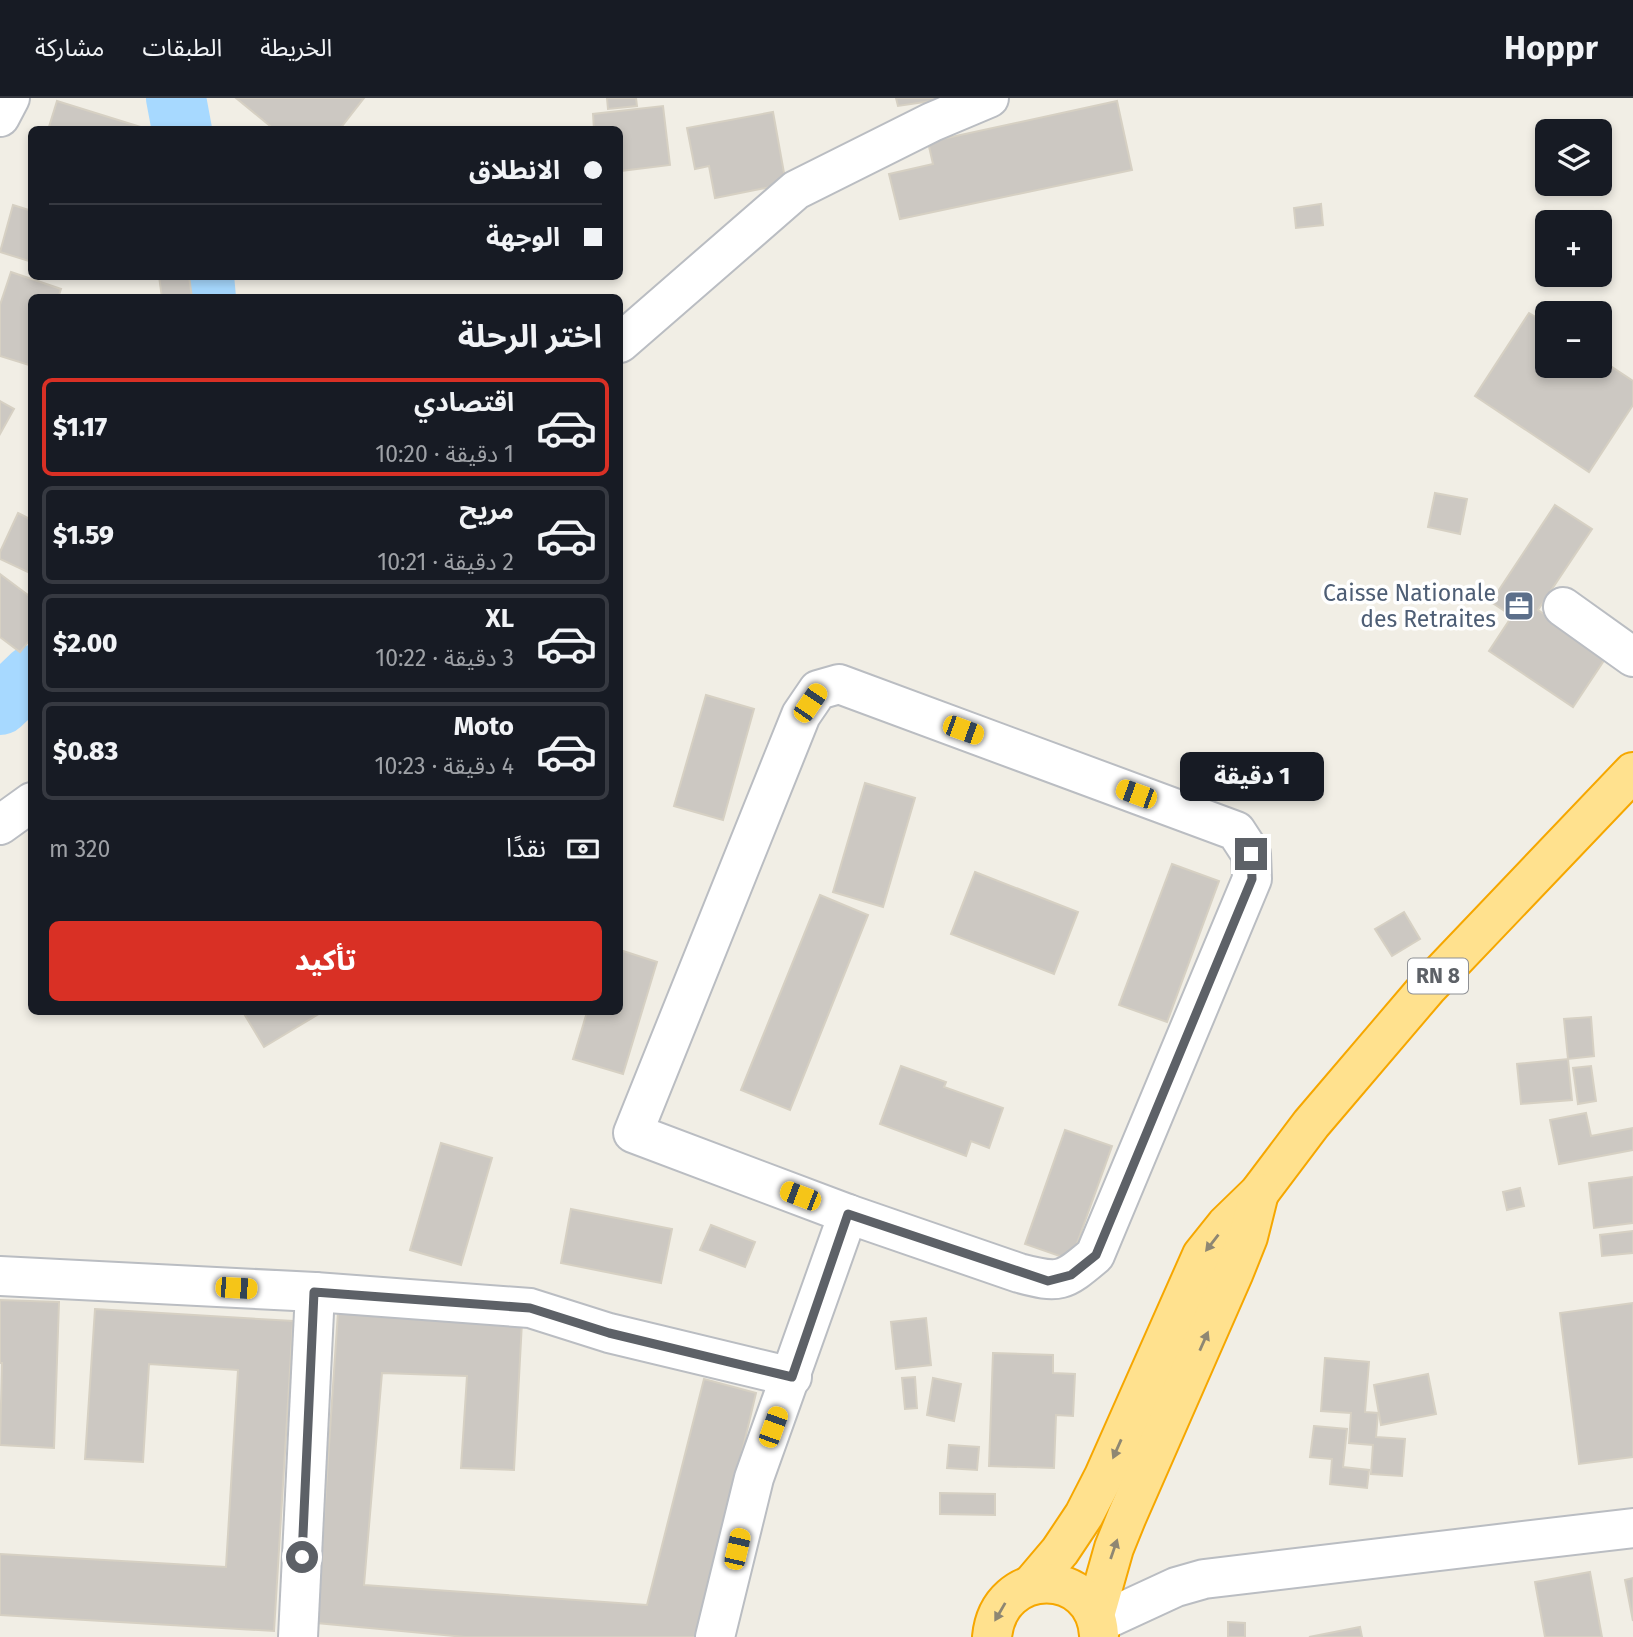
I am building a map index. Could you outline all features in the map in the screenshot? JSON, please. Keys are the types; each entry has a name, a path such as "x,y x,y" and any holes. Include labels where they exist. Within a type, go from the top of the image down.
{"highway":[{"name":"RN 8","path":"1032,1584 1060,1551 1084,1515 1202,1255 1226,1225 1259,1193 1311,1124 1427,988 1633,772"},
{"name":"RN 8","path":"1097,1625 1111,1559 1126,1516 1239,1261 1259,1193"},
{"path":"992,1637 994,1623 1002,1606 1015,1593 1032,1584 1051,1583 1069,1588 1084,1599 1097,1625"}],"street":[{"path":"0,117 10,98"},
{"path":"623,341 796,190 932,122 989,98"},
{"path":"1563,607 1633,657"},
{"path":"839,684 1236,831 1251,854 1252,879 1096,1255 1071,1275 1048,1281 848,1214 632,1133 801,715 818,690 839,684"},
{"path":"0,825 28,805"},
{"path":"715,1637 754,1478 848,1214"},
{"path":"0,1276 314,1292 530,1308 609,1333 792,1377"},
{"path":"298,1637 314,1292"},
{"path":"1097,1625 1176,1587 1205,1579 1633,1528"}],"building":[{"path":"236,98 364,98 342,126 270,126"},
{"path":"607,98 636,98 637,106 608,109"},
{"path":"896,98 952,98 898,106"},
{"path":"57,101 137,126 49,126"},
{"path":"1117,101 1132,170 900,219 889,174 933,164 928,142"},
{"path":"663,106 670,165 623,171 623,126 594,126 593,114"},
{"path":"773,112 786,184 715,198 709,166 695,169 687,128"},
{"path":"1321,204 1323,225 1296,228 1294,208"},
{"path":"13,205 28,210 28,261 0,252"},
{"path":"11,272 28,280 61,289 59,294 28,294 28,365 0,356 0,305"},
{"path":"160,280 190,280 191,294 161,294"},
{"path":"1529,313 1535,317 1535,378 1612,378 1612,367 1633,381 1633,405 1589,472 1475,396"},
{"path":"0,401 14,409 0,434"},
{"path":"1435,493 1467,499 1460,534 1428,527"},
{"name":"Caisse Nationale des Retraites","path":"1555,505 1592,529 1538,610 1607,656 1573,707 1489,651 1512,616 1491,602"},
{"path":"18,513 28,518 28,572 0,559 0,552"},
{"path":"0,574 28,595 28,642 20,652 0,637"},
{"path":"706,695 754,709 723,820 674,806"},
{"path":"865,783 915,798 883,907 833,892"},
{"path":"1172,864 1219,881 1167,1022 1119,1005"},
{"path":"975,872 1078,912 1054,974 951,934"},
{"path":"820,895 868,915 790,1110 741,1090"},
{"path":"1404,912 1420,939 1392,956 1375,929"},
{"path":"623,951 657,962 623,1074 573,1059 586,1015 623,1015"},
{"path":"245,1015 317,1015 264,1047"},
{"path":"1591,1017 1594,1056 1568,1059 1564,1019"},
{"path":"1568,1059 1572,1100 1521,1104 1517,1064"},
{"path":"901,1066 946,1082 944,1087 1003,1108 989,1148 971,1141 966,1156 880,1124"},
{"path":"1591,1066 1596,1101 1578,1104 1573,1068"},
{"path":"1586,1113 1591,1136 1633,1128 1633,1150 1559,1164 1550,1120"},
{"path":"1065,1130 1112,1146 1071,1260 1025,1244"},
{"path":"441,1143 492,1158 461,1265 410,1250"},
{"path":"1633,1177 1633,1223 1594,1228 1589,1183"},
{"path":"1520,1188 1524,1206 1507,1210 1503,1192"},
{"path":"571,1209 672,1229 661,1283 561,1263"},
{"path":"711,1225 755,1242 745,1267 700,1250"},
{"path":"1633,1231 1633,1253 1602,1256 1600,1235"},
{"path":"0,1300 59,1302 54,1448 0,1445"},
{"path":"1633,1303 1633,1457 1579,1464 1560,1313"},
{"path":"95,1309 293,1321 274,1631 0,1615 0,1554 226,1567 238,1370 149,1364 143,1462 85,1459"},
{"path":"338,1312 522,1322 514,1470 461,1468 467,1376 382,1373 364,1585 647,1605 704,1379 756,1393 698,1637 465,1637 317,1623"},
{"path":"926,1318 931,1365 896,1369 891,1322"},
{"path":"993,1353 1053,1355 1053,1373 1075,1374 1073,1416 1056,1415 1054,1468 989,1466"},
{"path":"1325,1358 1369,1362 1365,1412 1378,1413 1376,1437 1405,1439 1402,1476 1371,1474 1373,1445 1349,1443 1351,1413 1321,1411"},
{"path":"1428,1374 1436,1414 1381,1425 1374,1385"},
{"path":"915,1377 917,1408 905,1409 902,1378"},
{"path":"933,1378 961,1384 954,1421 927,1415"},
{"path":"1314,1426 1347,1429 1343,1467 1369,1470 1367,1488 1330,1484 1332,1459 1310,1457"},
{"path":"949,1445 979,1447 977,1470 947,1468"},
{"path":"940,1493 995,1494 995,1515 940,1514"},
{"path":"1590,1572 1602,1637 1545,1637 1535,1582"},
{"path":"1633,1578 1633,1621 1625,1580"},
{"path":"1228,1622 1245,1623 1245,1637 1228,1637"},
{"path":"1360,1627 1362,1637 1309,1637"}],"waterway":[{"path":"176,98 181,126"},
{"path":"204,280 206,294"},
{"path":"0,705 28,679"}],"place":[{"name":"Caisse Nationale des Retraites","path":"1519,606"}],"route":[{"path":"302,1557 314,1292 530,1308 609,1333 792,1377 848,1214 1048,1281 1071,1275 1096,1255 1252,879 1251,854"}]}
